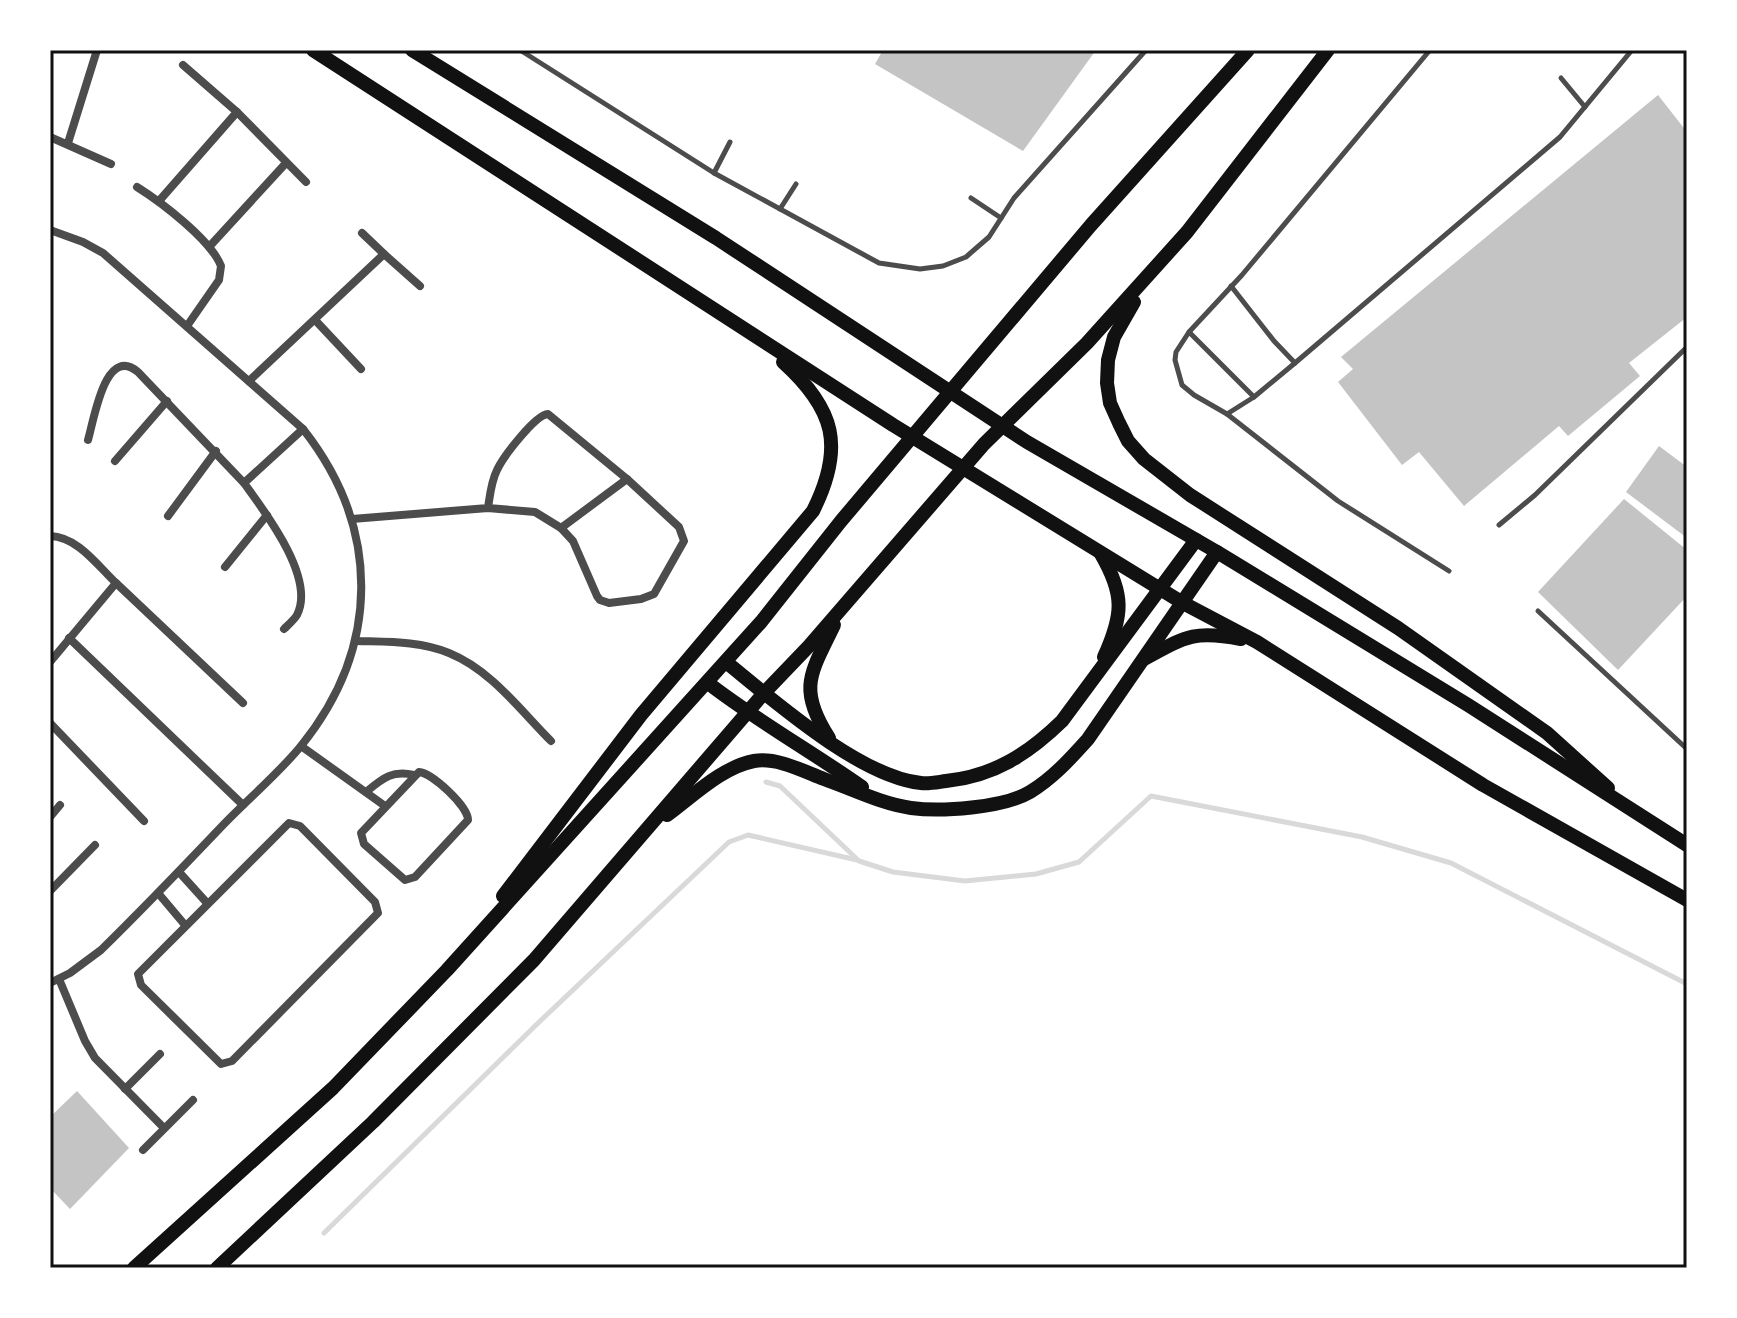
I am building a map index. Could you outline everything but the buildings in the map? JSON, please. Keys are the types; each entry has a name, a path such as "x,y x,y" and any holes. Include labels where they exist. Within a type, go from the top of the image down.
{"main road":[{"path":"313,50 893,425 1183,603 1257,642 1483,785 1687,900"},
{"path":"412,50 716,238 1027,442 1217,552 1468,705 1687,845"},
{"path":"134,1268 333,1088 447,970 708,683 1091,225 1248,50"},
{"path":"1328,50 1126,311 1108,360 1110,403 1128,441 1144,459 1190,495 1348,594 1547,733 1640,816"},
{"path":"217,1268 373,1122 534,960 984,444 1087,343 1187,232"},
{"path":"447,970 641,715 813,511 824,489 831,461 831,441 823,409 816,397 783,362 746,337 718,312"},
{"path":"726,662 804,725 858,760 890,775 922,784 982,776 1036,746 1062,721 1196,540"},
{"path":"1093,679 1120,612 1113,575 1099,551"},
{"path":"645,831 715,780 752,761 780,764 909,808 958,809 988,805 1028,793 1063,767 1088,739 1217,552"},
{"path":"831,742 817,720 809,695 814,667 845,602"},
{"path":"1140,661 1180,638 1199,634 1257,642"},
{"path":"708,683 747,714 796,742 875,797"}],"street":[{"path":"68,143 97,50"},
{"path":"183,65 237,112 306,182"},
{"path":"159,201 237,112"},
{"path":"50,137 111,164"},
{"path":"209,247 286,163"},
{"path":"137,187 159,201 209,247 221,266 219,280 187,326"},
{"path":"50,230 93,247 303,429 322,453 338,482 352,519 361,566 357,641 339,686 301,746 101,950 54,981 95,1058 164,1128"},
{"path":"362,233 420,286"},
{"path":"249,381 384,254"},
{"path":"316,321 361,369"},
{"path":"88,440 107,377 116,368 133,368 244,483 286,547 301,592 297,616 284,629"},
{"path":"115,461 167,401"},
{"path":"352,519 488,508 535,512 561,528 573,541 600,600 609,603 654,594 682,549 683,534 627,479 554,416 542,414 498,467 491,484 488,508"},
{"path":"244,483 303,429"},
{"path":"168,516 216,451"},
{"path":"561,528 627,479"},
{"path":"225,567 267,515"},
{"path":"50,536 62,537 75,544 243,703"},
{"path":"50,662 116,583"},
{"path":"69,638 243,805"},
{"path":"357,641 402,642 448,652 497,684 551,741"},
{"path":"50,723 144,821"},
{"path":"301,746 385,806"},
{"path":"366,792 389,774 425,772 465,809 468,820 410,881 399,878 361,839 364,828 414,775"},
{"path":"50,817 60,805"},
{"path":"295,823 375,902 378,913 227,1064 216,1061 138,980 141,969 185,925 284,826 295,823"},
{"path":"50,891 95,845"},
{"path":"179,872 207,903"},
{"path":"158,893 185,925"},
{"path":"125,1089 160,1054"},
{"path":"143,1150 193,1100"}],"lane":[{"path":"520,50 714,173 879,263 920,269 943,266 966,257 989,237 1014,198 1146,50"},
{"path":"1221,80 1237,50"},
{"path":"1430,50 1189,332 1176,352 1177,371 1182,385 1227,414 1338,501 1449,571"},
{"path":"1227,414 1254,397 1295,363 1560,137 1632,50"},
{"path":"1561,78 1585,107"},
{"path":"714,173 730,142"},
{"path":"780,209 796,184"},
{"path":"971,198 1001,218"},
{"path":"1231,286 1295,363"},
{"path":"1189,332 1254,397"},
{"path":"1499,525 1535,495 1687,347"},
{"path":"1538,611 1687,749"}],"waterway":[{"path":"766,782 780,786 859,861 893,872 965,881 1036,874 1079,862 1151,796 1362,837 1451,863 1687,984"},
{"path":"324,1233 729,842 748,835 857,860"}]}
